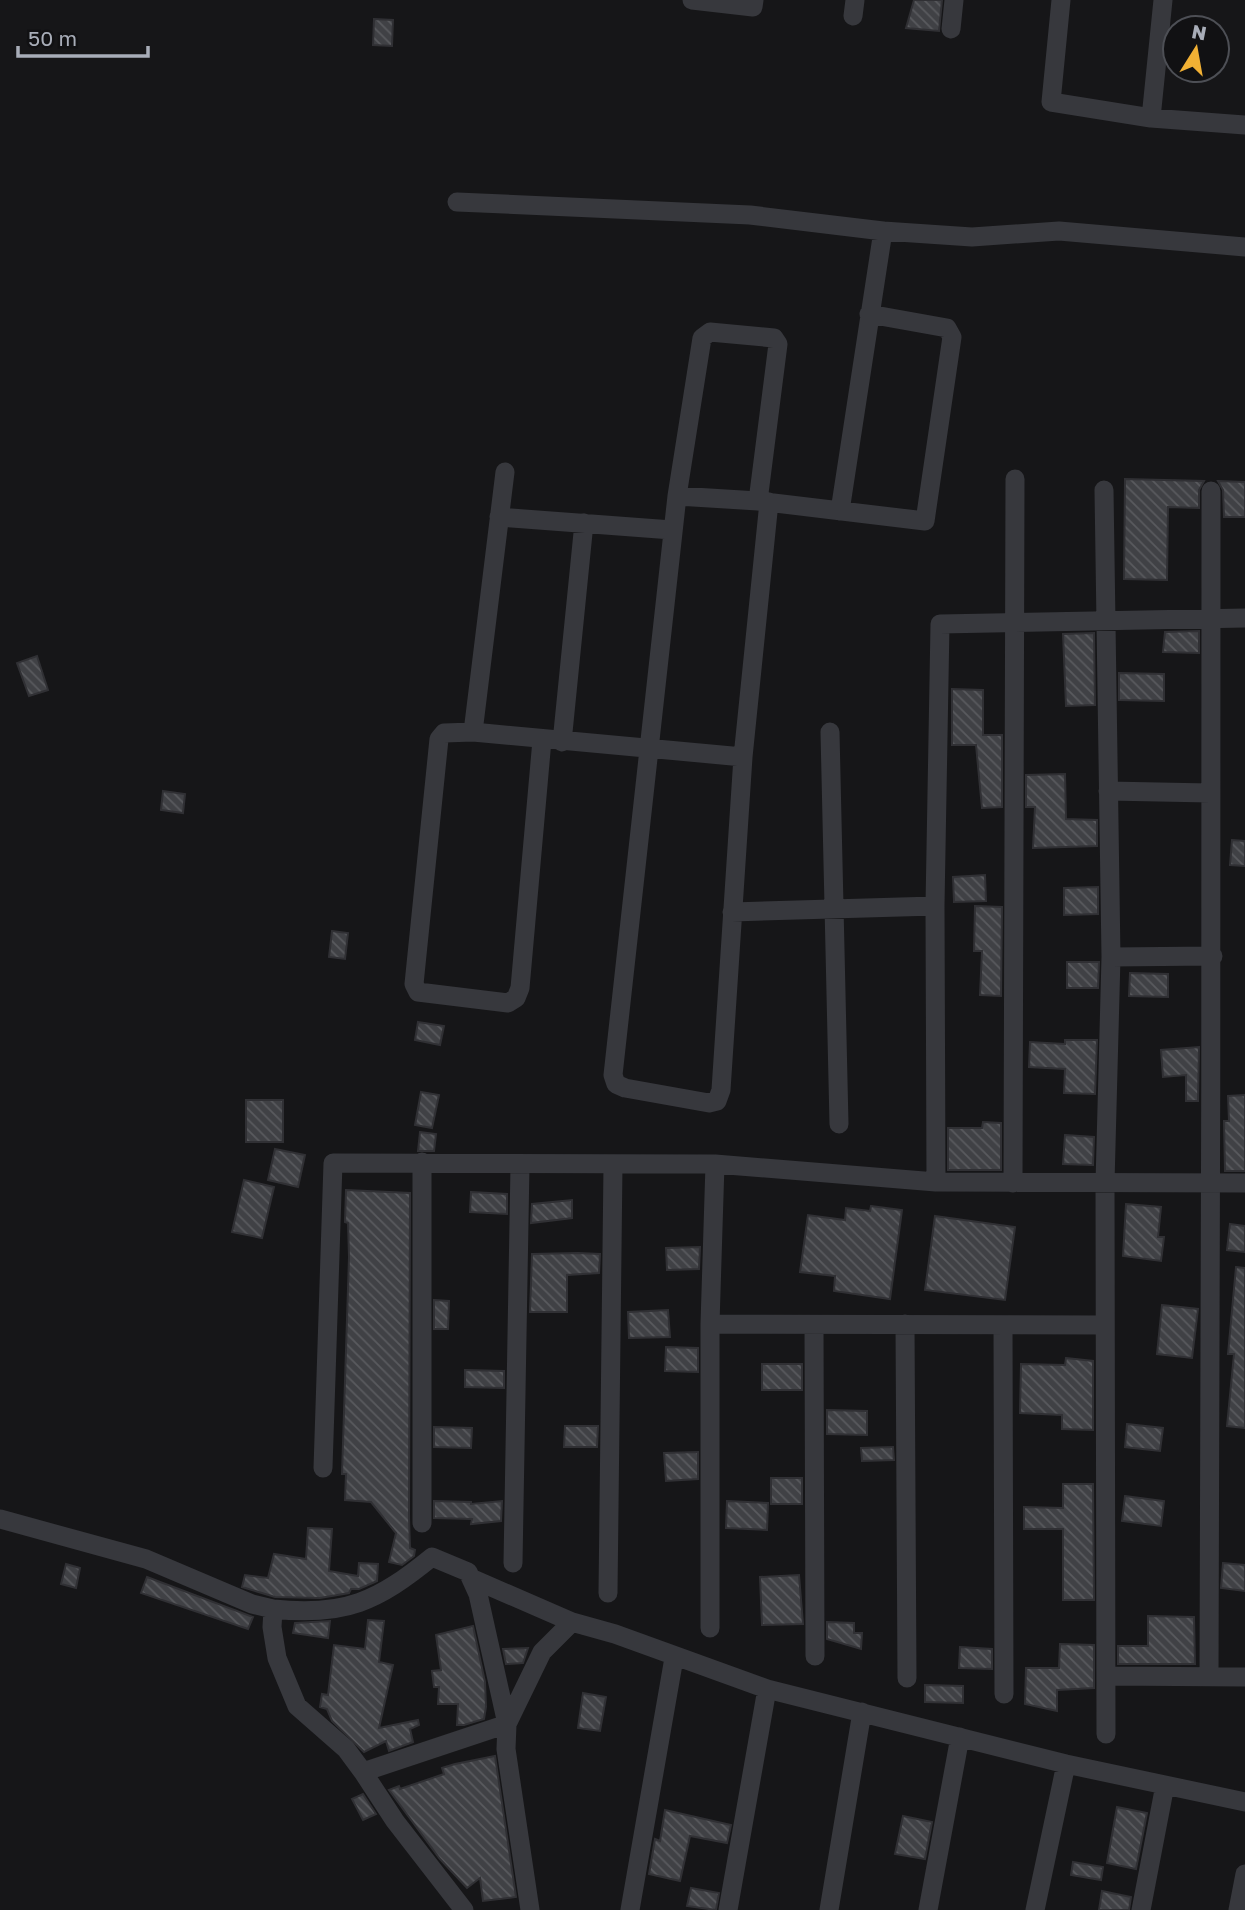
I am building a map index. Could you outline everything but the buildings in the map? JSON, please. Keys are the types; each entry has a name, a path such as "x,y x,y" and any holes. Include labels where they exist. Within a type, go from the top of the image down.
{"street":[{"path":"692,0 753,7 754,0"},
{"path":"951,29 954,0"},
{"path":"1061,0 1051,102 1151,118 1245,125"},
{"path":"1151,118 1163,0"},
{"path":"457,202 750,215 883,231 972,237 1059,231 1245,247"},
{"path":"840,511 883,231"},
{"path":"677,496 764,501 925,521 952,337 947,328 869,314"},
{"path":"710,332 774,338 778,344 743,757 721,1090 717,1101 709,1103 616,1084 613,1075 677,496 702,338 710,332"},
{"path":"473,732 505,472"},
{"path":"1013,1183 1015,479"},
{"path":"1104,490 1111,957 1105,1183 1107,1734"},
{"path":"1209,1677 1209,1183 1213,956 1210,793 1211,491"},
{"path":"499,517 672,530"},
{"path":"562,742 584,523"},
{"path":"936,1182 935,906 940,624 1245,618"},
{"path":"542,740 520,988 516,998 508,1003 418,992 414,984 439,739 444,733 473,732 743,757"},
{"path":"830,732 839,1124"},
{"path":"1108,790 1210,793"},
{"path":"733,912 935,906"},
{"path":"1111,957 1213,956"},
{"path":"422,1162 422,1524"},
{"path":"323,1468 333,1163 715,1164 936,1182 1245,1183"},
{"path":"710,1628 710,1324 715,1164"},
{"path":"513,1563 520,1165"},
{"path":"608,1593 613,1165"},
{"path":"710,1324 1105,1325"},
{"path":"905,1324 907,1678"},
{"path":"1003,1325 1004,1695"},
{"path":"814,1326 815,1656"},
{"path":"0,1519 146,1559 252,1604 273,1609 346,1608 393,1589 432,1557 460,1567 473,1579 572,1622 615,1634 674,1658 767,1689 1066,1764 1245,1802"},
{"path":"473,1579 507,1724 506,1749 530,1910"},
{"path":"273,1609 272,1627 277,1658 298,1706 346,1749 395,1821 464,1910"},
{"path":"363,1772 507,1724 542,1652 572,1622"},
{"path":"630,1910 674,1658"},
{"path":"1108,1676 1245,1677"},
{"path":"728,1910 767,1689"},
{"path":"829,1910 862,1712"},
{"path":"928,1910 960,1737"},
{"path":"1035,1910 1066,1764"},
{"path":"1141,1910 1165,1785"},
{"path":"1238,1910 1245,1874"}]}
